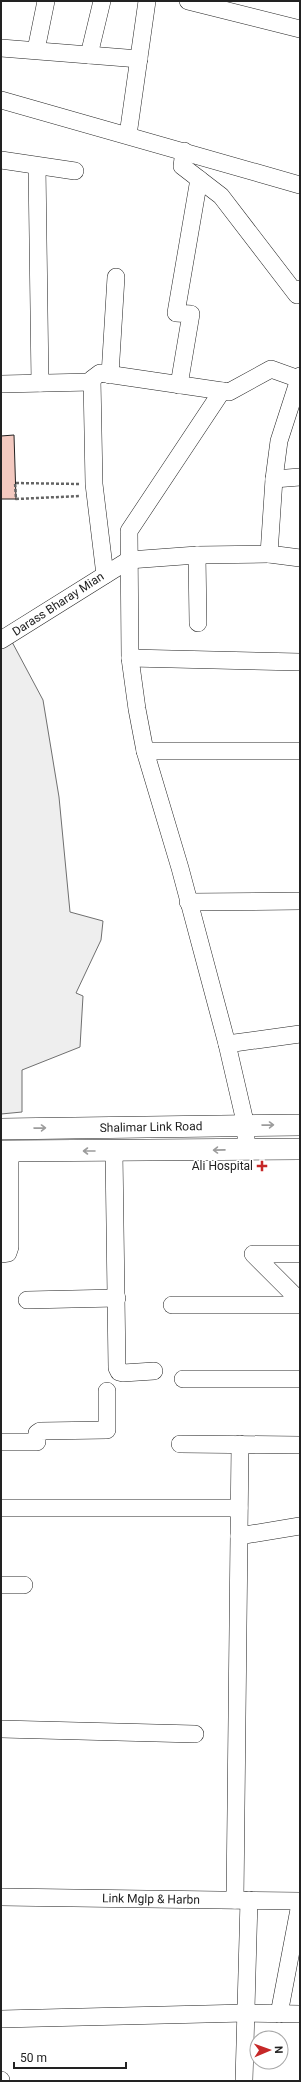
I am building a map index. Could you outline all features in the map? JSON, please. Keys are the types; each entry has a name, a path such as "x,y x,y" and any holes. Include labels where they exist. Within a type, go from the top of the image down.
{"main road":[{"name":"Shalimar Link Road","path":"1,1129 300,1125"},
{"name":"Shalimar Link Road","path":"6,1151 114,1152 300,1149"}],"street":[{"path":"36,50 46,1"},
{"path":"89,55 102,1"},
{"path":"128,135 147,1"},
{"path":"188,1 300,28"},
{"path":"1,48 139,59"},
{"path":"1,100 300,185"},
{"path":"184,151 182,166 221,196 297,295 300,289"},
{"path":"1,160 75,172"},
{"path":"37,166 40,383"},
{"path":"179,385 191,314 176,313 199,179"},
{"path":"110,374 116,277"},
{"path":"246,1149 246,1126 227,1044 145,752 137,709 116,568 94,490 92,382 100,373 229,392 271,369 299,385 279,441 274,479 269,554"},
{"path":"1,384 92,382"},
{"path":"116,568 129,532 222,391"},
{"path":"274,479 300,477"},
{"path":"116,568 197,555 269,554 300,558"},
{"path":"197,555 198,623"},
{"name":"Darass Bharay Mian","path":"1,640 39,615 70,599 116,568"},
{"path":"130,658 300,662"},
{"path":"145,752 300,752"},
{"path":"188,902 300,901"},
{"path":"227,1044 300,1034"},
{"path":"1,1254 8,1253 10,1247 6,1151"},
{"path":"114,1152 119,1372 154,1371"},
{"path":"300,1254 253,1254 300,1301"},
{"path":"27,1300 117,1298"},
{"path":"172,1305 300,1305"},
{"path":"183,1379 300,1379"},
{"path":"1,1442 37,1442 37,1432 40,1430 107,1430 107,1391"},
{"path":"180,1444 300,1444"},
{"path":"240,1444 239,1536 242,1900 246,2013 244,2081"},
{"path":"1,1508 239,1508"},
{"path":"239,1536 300,1529"},
{"path":"1,1585 24,1585"},
{"path":"1,1729 195,1734"},
{"name":"Link Mglp & Harbn","path":"1,1897 300,1901"},
{"path":"279,2014 300,1904"},
{"path":"1,2020 246,2013 300,2014"}],"path":[{"path":"16,484 94,490 16,498 16,484"}],"shaded area":[{"path":"11,640 43,700 59,797 70,912 103,921 101,940 76,993 83,996 80,1047 22,1070 22,1112 1,1114 1,646"}],"building":[{"path":"14,435 16,499 1,499 1,436"}],"place":[{"name":"Ali Hospital","path":"262,1166"}]}
